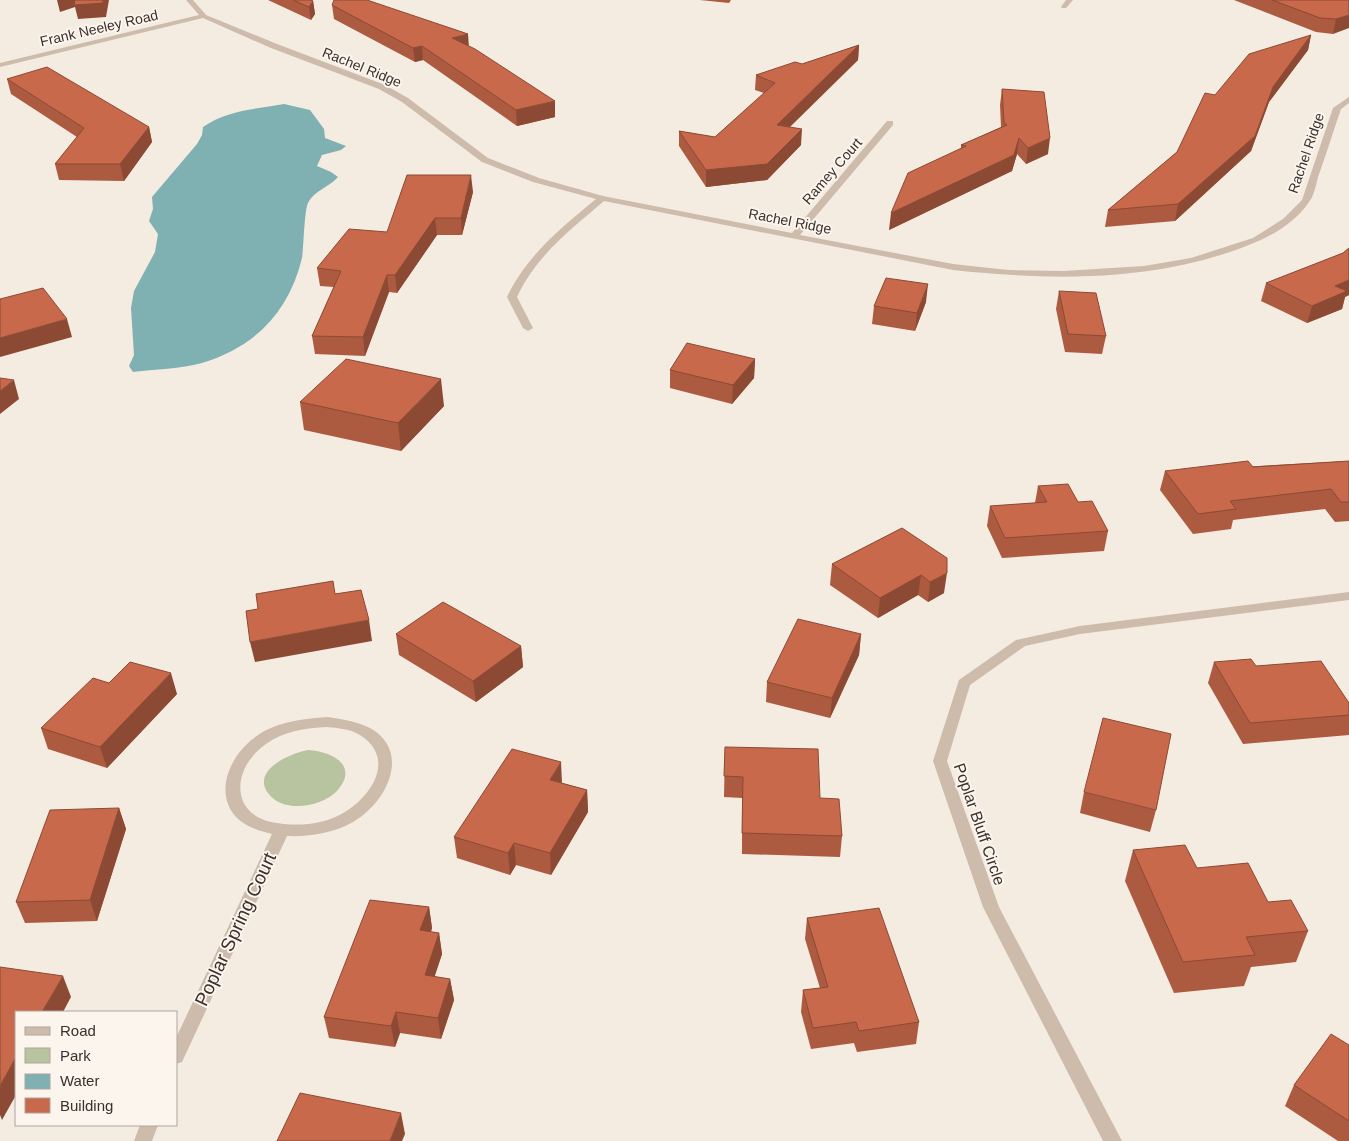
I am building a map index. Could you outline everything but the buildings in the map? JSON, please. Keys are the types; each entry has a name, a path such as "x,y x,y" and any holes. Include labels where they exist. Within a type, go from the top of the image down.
{"street":[{"name":"Rachel Ridge","path":"188,0 204,16 274,46 382,87 406,100 485,160 536,180 602,198 794,236 944,265 1008,273 1064,274 1144,269 1193,261 1256,240 1286,221 1306,201 1337,108 1349,99"},
{"path":"1064,7 1070,0"},
{"name":"Frank Neeley Road","path":"0,65 204,16"},
{"name":"Ramey Court","path":"794,236 890,124"},
{"path":"528,328 512,297 519,279 531,263 557,236 602,198"},
{"name":"Poplar Bluff Circle","path":"1113,1141 991,907 940,761 964,683 1021,643 1080,630 1349,596"},
{"path":"327,722 349,725 367,733 380,747 386,764 383,784 370,802 349,818 323,827 295,831 282,829 269,828 249,819 236,806 231,789 233,772 243,755 259,741 280,730 303,723 327,722"},
{"name":"Poplar Spring Court","path":"178,1053 282,829"},
{"path":"143,1141 149,1126"}],"green space":[{"path":"308,750 325,753 340,761 344,767 345,774 343,782 330,797 312,804 292,806 275,800 268,793 264,785 265,777 269,770 283,759"}],"water":[{"path":"284,104 310,110 324,129 325,138 346,146 341,150 322,155 317,166 338,177 315,194 307,205 302,258 296,277 279,311 254,337 221,356 194,365 133,372 129,366 134,355 131,308 134,291 155,252 158,234 149,221 153,209 152,197 197,144 202,135 203,127 212,121 232,114"}]}
